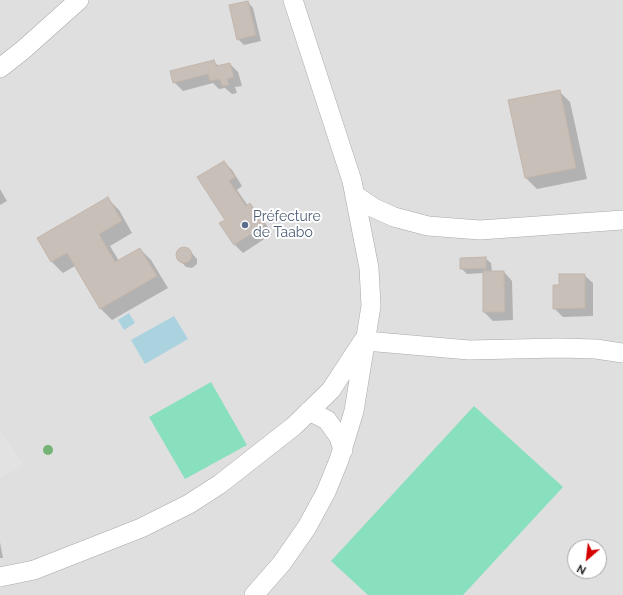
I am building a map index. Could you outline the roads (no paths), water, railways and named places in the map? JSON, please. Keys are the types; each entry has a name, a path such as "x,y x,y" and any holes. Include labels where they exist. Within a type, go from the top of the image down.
{"street":[{"path":"0,68 23,50 79,0"},
{"path":"254,595 282,563 307,527 326,492 343,450 354,411 371,306 369,268 356,196 349,167 312,62 293,0"},
{"path":"356,196 374,208 394,217 428,226 480,230 623,220"},
{"path":"366,338 469,350 559,348 596,349 623,353"},
{"path":"0,578 34,570 79,554 141,528 189,504 255,458 294,426 330,390 366,338"},
{"path":"309,411 318,414 331,424 339,437 343,450"}],"water":[{"path":"129,313 135,323 124,330 118,320"},
{"path":"174,316 188,339 145,364 131,340"}],"place":[{"name":"Préfecture de Taabo","path":"245,225"}]}
